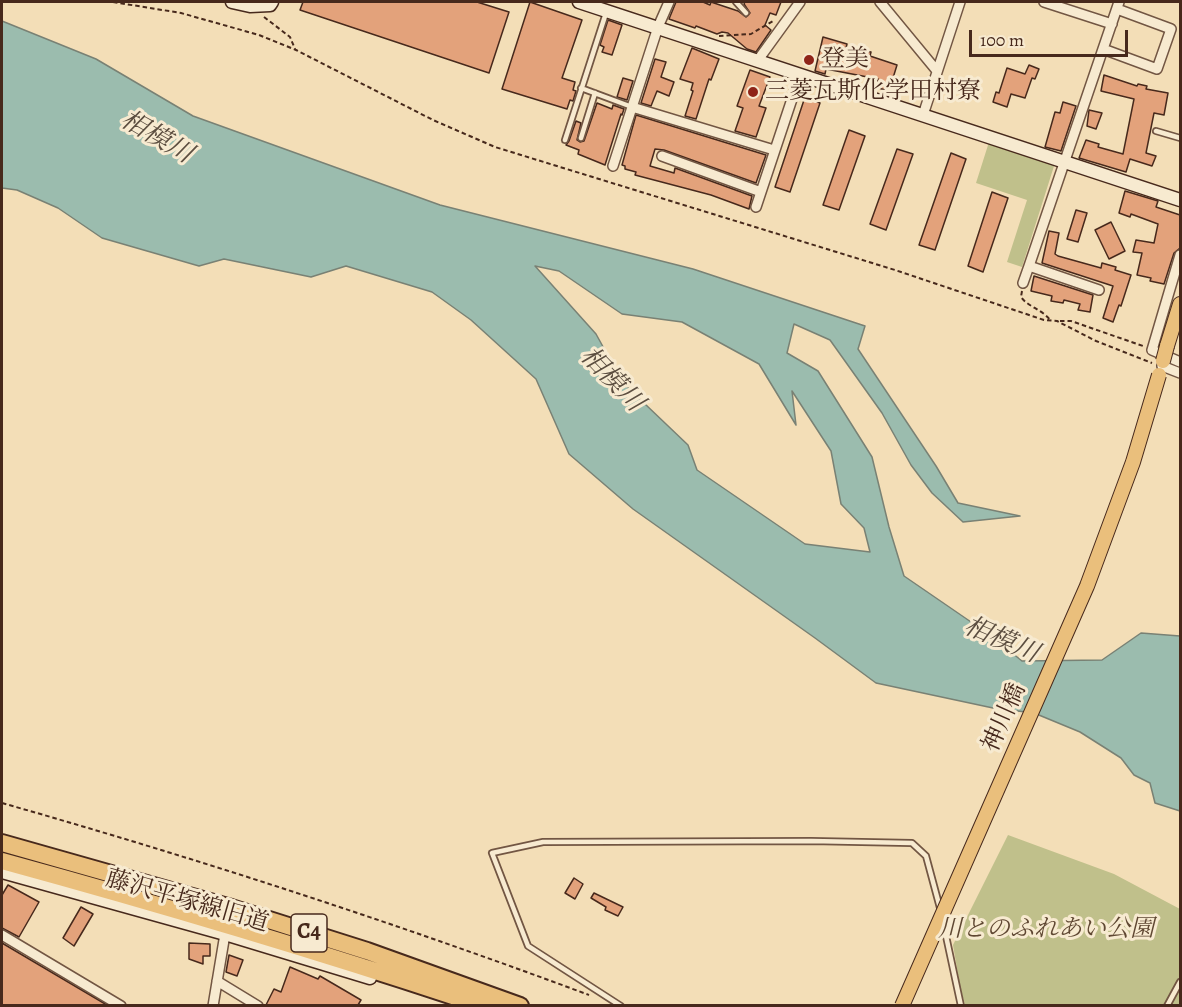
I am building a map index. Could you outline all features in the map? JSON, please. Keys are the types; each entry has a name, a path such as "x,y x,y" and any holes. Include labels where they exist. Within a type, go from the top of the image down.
{"highway":[{"name":"C4","path":"2,843 367,951 520,1005"},
{"name":"C4","path":"2,861 361,965 483,1005"}],"main road":[{"name":"神川橋","path":"902,1005 1083,597 1123,491 1180,304"}],"street":[{"path":"232,2 262,7 272,2"},
{"path":"579,2 1180,200"},
{"path":"613,166 658,27 669,2"},
{"path":"758,60 800,2"},
{"path":"923,115 960,2"},
{"path":"1044,2 1112,24"},
{"path":"884,4 938,71"},
{"path":"1023,283 1118,5 1172,29 1157,69 1103,49"},
{"path":"756,207 800,75"},
{"path":"632,107 774,150"},
{"path":"662,156 761,192"},
{"path":"1180,255 1152,350 1180,358"},
{"path":"1029,266 1099,290"},
{"path":"1161,367 1180,373"},
{"name":"藤沢平塚線旧道","path":"2,872 225,934 463,1005"},
{"path":"213,1005 225,934"},
{"path":"2,936 121,1005"},
{"path":"217,981 258,1005"}],"lane":[{"path":"736,2 746,13"},
{"path":"565,140 607,10"},
{"path":"581,88 632,107"},
{"path":"580,138 595,93"},
{"path":"1156,131 1180,138"},
{"path":"621,1005 528,946 492,853 543,842 912,843 926,856 934,882 961,1005"},
{"path":"1167,1005 1180,982"}],"path":[{"path":"113,2 181,13 260,35 296,50 433,120 495,147 895,270 1051,321 1071,321 1130,340 1152,350"},
{"path":"250,6 290,38 296,50"},
{"path":"717,36 751,34 779,17"},
{"path":"1023,283 1021,299 1045,313 1051,321"},
{"path":"1057,321 1096,341 1161,367"},
{"path":"2,803 109,833 408,930 596,998"}],"green space":[{"path":"989,142 1055,163 1022,267 1007,262 1027,200 976,183"},
{"name":"川とのふれあい公園","path":"1008,835 1114,874 1180,909 1180,1005 965,1005 953,945"}],"water":[{"name":"相模川","path":"2,21 96,59 193,116 440,205 693,269 865,326 858,349 958,503 1020,516 963,522 932,493 911,465 882,413 830,340 794,324 787,353 818,371 872,457 904,576 990,635 1022,661 1102,660 1141,633 1180,636 1180,811 1155,803 1150,783 1134,775 1121,758 1080,732 1034,713 993,708 876,683 633,509 569,454 536,379 471,320 432,292 346,266 311,277 224,259 199,266 102,238 58,208 17,190 2,188","holes":["535,266 559,271 622,314 682,322 759,364 796,425 792,391 831,451 841,504 864,528 870,552 805,544 697,470 688,445 623,383 596,334"]}],"building":[{"path":"303,2 477,2 509,12 489,73 300,10"},
{"path":"530,2 582,20 562,78 575,82 573,90 576,91 567,109 502,89"},
{"path":"676,2 703,2 710,5 711,2 738,11 746,17 750,13 745,2 781,2 776,15 770,13 765,25 771,30 756,52 747,49 728,33 717,34 669,19"},
{"path":"608,20 622,25 612,55 602,52 604,47 600,45"},
{"path":"823,37 847,44 846,48 871,52 870,56 897,65 889,91 875,87 878,79 826,69 825,74 815,71"},
{"path":"692,48 719,59 711,80 709,79 696,119 685,116 693,91 691,90 693,83 680,79"},
{"path":"655,59 666,62 661,77 674,82 669,96 657,91 651,106 641,103"},
{"path":"1029,65 1039,69 1035,79 1032,78 1025,98 1011,94 1007,107 993,102 996,92 999,93 1007,68 1025,74"},
{"name":"三菱瓦斯化学田村寮","path":"750,70 770,77 759,106 766,108 756,137 735,131 743,108 737,106"},
{"path":"1104,75 1137,86 1138,84 1147,86 1146,89 1168,93 1164,115 1154,113 1146,153 1156,156 1152,166 1130,159 1126,172 1079,158 1086,140 1099,144 1098,147 1123,154 1134,99 1101,91"},
{"path":"623,78 633,81 627,100 617,97"},
{"path":"805,97 820,103 790,192 775,187"},
{"path":"1063,102 1076,106 1061,151 1045,147 1055,112 1060,113"},
{"path":"597,103 612,109 613,105 624,109 605,165 578,154 579,150 566,145 576,121 581,123 577,140 584,141"},
{"path":"1089,110 1102,113 1096,129 1087,126"},
{"path":"636,115 766,155 756,183 664,150 655,149 650,166 674,173 675,168 752,196 749,209 711,195 635,175 636,172 625,169 622,165"},
{"path":"849,130 865,136 839,210 823,205"},
{"path":"897,149 913,154 886,230 870,224"},
{"path":"951,153 966,159 935,250 919,245"},
{"path":"1125,191 1158,201 1156,207 1180,215 1180,248 1174,253 1164,284 1137,275 1142,253 1133,252 1136,240 1154,243 1158,224 1131,214 1130,217 1119,213"},
{"path":"992,192 1008,198 983,272 968,266"},
{"path":"1076,210 1087,213 1078,242 1067,239"},
{"path":"1111,222 1125,251 1109,259 1095,230"},
{"path":"1049,231 1059,233 1055,254 1058,256 1101,268 1102,263 1131,275 1113,322 1103,318 1113,286 1042,263"},
{"path":"1034,276 1093,295 1090,312 1078,310 1080,304 1064,300 1063,303 1051,301 1052,296 1031,291"},
{"path":"574,878 583,884 575,899 565,893"},
{"path":"8,885 39,902 19,937 2,928 2,895"},
{"path":"594,893 623,907 618,916 605,910 606,907 591,898"},
{"path":"81,907 93,914 74,946 63,938"},
{"path":"2,943 107,1005 2,1005"},
{"path":"189,943 210,944 210,956 203,956 203,964 189,959"},
{"path":"229,955 243,960 237,976 226,972"},
{"path":"290,967 318,979 320,976 361,1000 358,1005 266,1005 274,989 281,992"}],"place":[{"name":"登美","path":"809,60"},
{"name":"三菱瓦斯化学田村寮","path":"753,92"}]}
